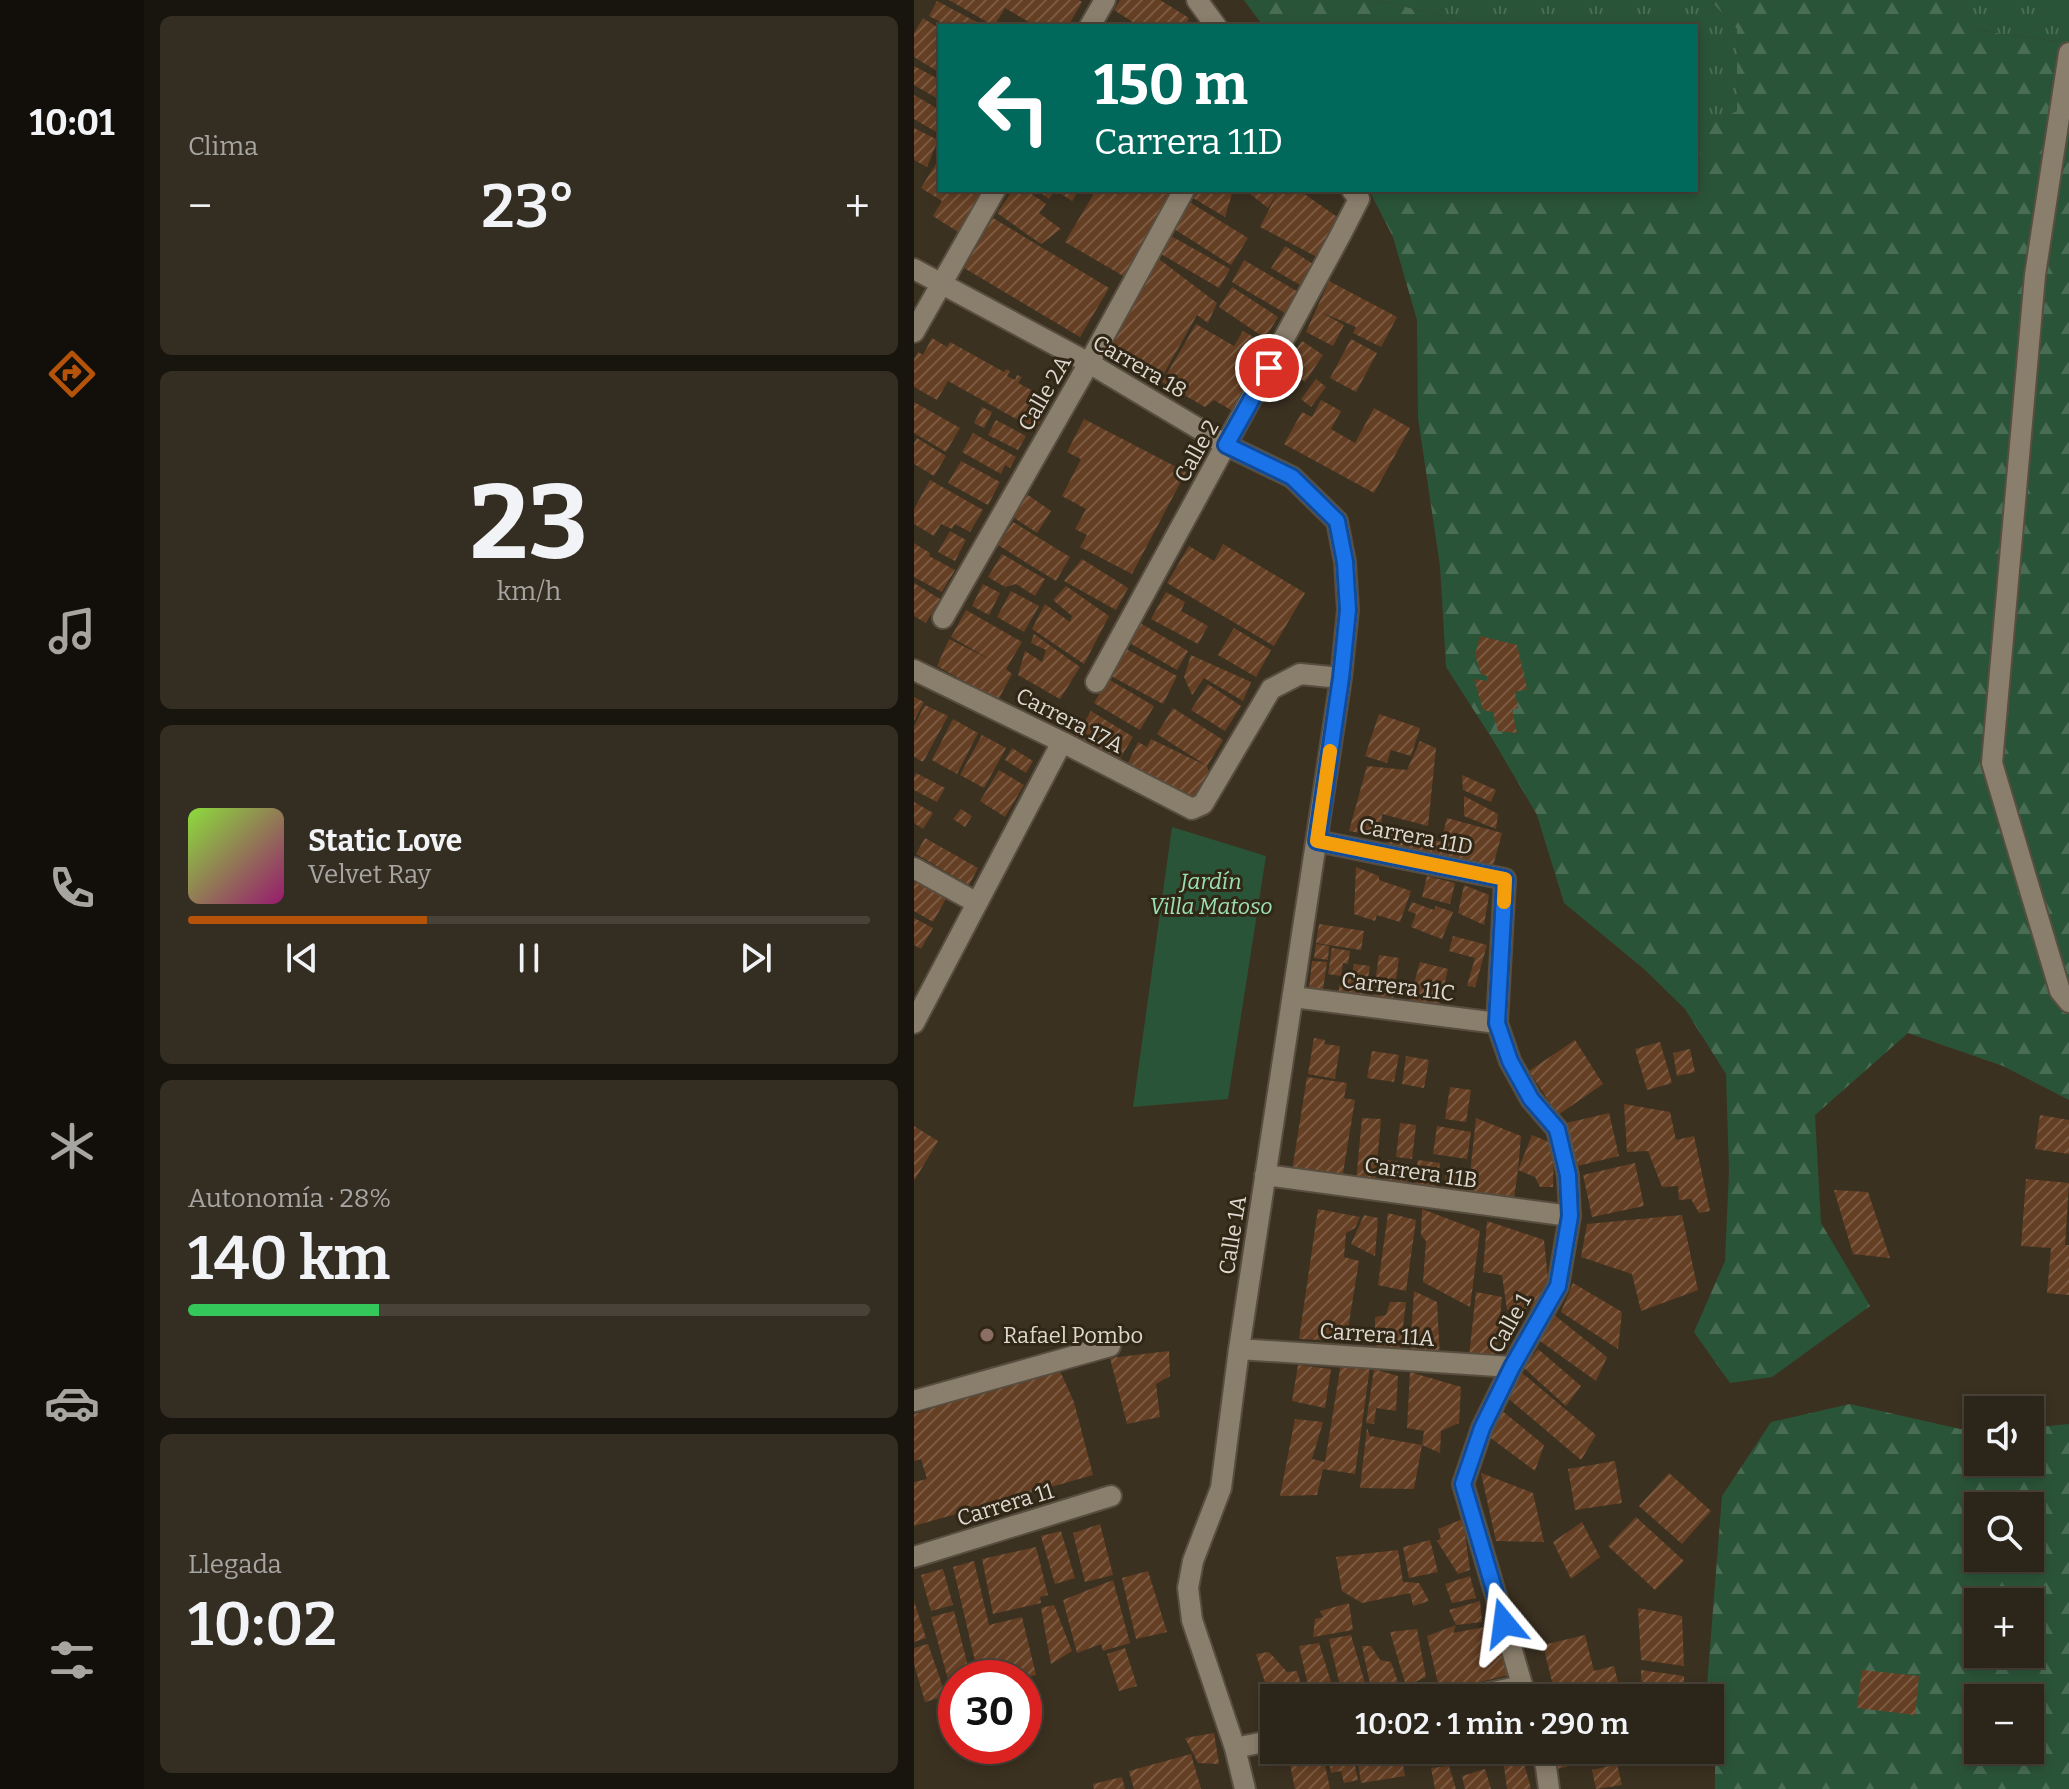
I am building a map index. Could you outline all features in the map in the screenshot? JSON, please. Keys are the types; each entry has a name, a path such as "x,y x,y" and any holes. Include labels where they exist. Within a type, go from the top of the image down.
{"street":[{"path":"1091,24 1105,0"},
{"path":"1197,0 1215,24"},
{"path":"2069,53 2035,275 1992,763 2060,991 2069,1002"},
{"path":"914,332 994,192"},
{"name":"Calle 2A","path":"943,618 1183,192"},
{"name":"Calle 2","path":"1096,682 1226,445 1356,194"},
{"name":"Carrera 18","path":"914,269 1089,363 1226,445 1292,477 1337,521 1345,562"},
{"name":"Calle 1A","path":"1245,1789 1235,1748 1192,1620 1188,1588 1193,1561 1221,1488 1239,1349 1341,678 1348,610 1345,562"},
{"name":"Carrera 17A","path":"914,670 1192,809 1203,804 1271,689 1300,674 1341,678"},
{"path":"914,1023 1062,742"},
{"name":"Carrera 11D","path":"1317,841 1505,879"},
{"path":"914,868 977,903"},
{"name":"Calle 1","path":"1505,879 1497,1023 1510,1061 1531,1099 1557,1129 1568,1175 1570,1216 1558,1286 1482,1428 1463,1484 1522,1684"},
{"name":"Carrera 11C","path":"1293,997 1497,1023"},
{"name":"Carrera 11B","path":"1265,1175 1570,1216"},
{"path":"914,1401 1110,1346"},
{"name":"Carrera 11A","path":"1239,1349 1512,1367"},
{"name":"Carrera 11","path":"914,1557 1111,1496"},
{"path":"1235,1748 1260,1743"},
{"path":"1545,1764 1549,1789"}],"green space":[{"path":"1244,0 1377,0 1476,24 1262,24"},
{"path":"1377,0 1710,0 1737,29 1737,112 1698,130 1698,24 1476,24"},
{"path":"1710,0 1950,0 1975,30 2069,43 2069,1100 2003,1066 1908,1033 1815,1115 1821,1223 1870,1306 1772,1377 1730,1383 1694,1332 1725,1261 1729,1171 1726,1074 1685,1009 1644,969 1564,903 1537,815 1446,667 1440,566 1418,418 1417,320 1393,237 1370,192 1698,192 1698,130 1737,111 1737,29"},
{"path":"1950,0 2069,0 2069,43 1975,30"},
{"name":"Jardín Villa Matoso","path":"1172,827 1266,856 1228,1099 1133,1107"},
{"path":"1850,1404 1964,1430 1964,1476 2044,1476 2044,1427 2069,1424 2069,1789 1715,1789 1715,1764 1724,1764 1724,1684 1707,1684 1722,1496 1771,1422"}],"building":[{"path":"949,0 1082,2 1069,24 1033,24 1005,8 995,24"},
{"path":"1120,0 1160,0 1189,18 1186,24 1136,24 1114,10"},
{"path":"937,1 980,24 944,24 929,16"},
{"path":"923,18 938,28 938,72 914,57 914,33"},
{"path":"914,66 938,79 938,99 914,85"},
{"path":"914,95 938,109 938,133 914,119"},
{"path":"914,128 938,140 927,167 914,160"},
{"path":"938,160 938,192 983,192 958,232 933,216 942,201 921,188"},
{"path":"1012,192 1029,192 1046,204 1039,213 1061,229 1041,244 997,213"},
{"path":"1040,192 1054,192 1049,199"},
{"path":"1058,192 1078,192 1072,201"},
{"path":"1095,192 1173,193 1125,277 1065,242"},
{"path":"1197,192 1232,192 1225,217 1193,198"},
{"path":"1248,192 1278,192 1268,208"},
{"path":"1278,192 1302,192 1340,219 1317,257 1260,227"},
{"path":"1191,203 1248,238 1231,265 1174,229"},
{"path":"993,218 1109,288 1080,337 964,268"},
{"path":"1171,236 1230,269 1219,288 1161,254"},
{"path":"1285,246 1313,264 1300,285 1271,268"},
{"path":"1159,259 1217,303 1208,323 1197,315 1163,375 1110,342"},
{"path":"1244,260 1298,292 1285,313 1232,282"},
{"path":"1329,281 1397,317 1381,347 1353,333 1356,327 1321,312 1344,325 1333,346 1306,332"},
{"path":"1232,287 1278,317 1265,338 1219,307"},
{"path":"1196,324 1234,346 1243,331 1274,349 1236,413 1214,400 1205,407 1162,382"},
{"path":"932,338 947,347 950,342 1004,372 1006,369 1010,371 1007,376 1015,380 1017,375 1022,377 1018,383 1052,401 1036,430 948,381 937,400 914,387 914,359 918,352 923,355"},
{"path":"1351,339 1377,353 1356,392 1330,378"},
{"path":"1302,341 1323,355 1305,382 1283,367"},
{"path":"1316,379 1326,387 1311,407 1301,399"},
{"path":"1321,400 1341,411 1331,429 1355,443 1374,408 1410,428 1374,493 1284,444 1302,412 1312,417"},
{"path":"914,402 960,428 946,452 914,433"},
{"path":"982,407 992,412 984,428 974,423"},
{"path":"1084,419 1186,472 1132,574 1080,547 1087,535 1075,529 1086,509 1062,496 1081,459 1067,452"},
{"path":"996,420 1026,436 1018,450 988,435"},
{"path":"973,433 1016,457 1010,468 1005,465 1001,474 962,452"},
{"path":"917,438 946,456 934,476 914,464 914,443"},
{"path":"961,461 1000,482 988,505 948,483"},
{"path":"930,480 983,510 970,532 955,524 952,529 941,524 934,536 914,524 914,509"},
{"path":"1025,493 1051,511 1037,533 1010,515"},
{"path":"1013,522 1070,557 1056,581 998,545"},
{"path":"950,531 966,540 955,561 938,552"},
{"path":"914,543 930,553 929,556 955,570 942,592 914,577"},
{"path":"1223,544 1305,593 1274,646 1167,583 1189,546 1214,561"},
{"path":"1002,554 1045,579 1035,596 1016,584 1005,587 988,577"},
{"path":"1082,559 1128,588 1116,610 1064,581"},
{"path":"914,583 940,599 926,623 914,616"},
{"path":"983,584 1000,593 989,615 972,606"},
{"path":"1066,586 1109,616 1084,664 1032,629 1045,604 1070,622 1072,616 1053,600"},
{"path":"1011,591 1039,606 1024,632 997,617"},
{"path":"1166,592 1185,602 1181,611 1208,626 1198,644 1151,619"},
{"path":"966,610 1022,642 1006,669 1012,674 998,700 937,666 949,639 991,660 951,637"},
{"path":"1140,623 1188,651 1177,670 1128,642"},
{"path":"1234,628 1271,650 1256,677 1218,655"},
{"path":"1034,634 1080,667 1060,699 1018,675 1025,651 1042,662 1046,650 1031,643"},
{"path":"1480,636 1517,645 1527,689 1515,692 1518,708 1512,710 1517,733 1498,731 1493,712 1483,710 1474,679 1487,681 1487,676 1481,674 1475,655"},
{"path":"1124,648 1177,676 1163,704 1109,675"},
{"path":"1191,655 1251,682 1243,701 1204,678 1192,695 1184,677"},
{"path":"1108,679 1154,706 1140,730 1094,703"},
{"path":"1208,684 1241,706 1225,731 1191,710"},
{"path":"914,697 924,702 914,721"},
{"path":"925,705 948,716 923,762 914,757 914,726"},
{"path":"1173,708 1223,740 1207,766 1157,734"},
{"path":"1091,711 1133,737 1116,765 1074,740"},
{"path":"1379,714 1420,728 1411,756 1391,750 1387,763 1365,756"},
{"path":"953,719 978,733 957,774 932,760"},
{"path":"982,735 1006,748 984,788 960,775"},
{"path":"1151,739 1207,766 1209,772 1192,801 1126,767 1138,742 1147,747"},
{"path":"1420,741 1436,748 1428,826 1382,814 1381,837 1349,831 1367,766 1407,770"},
{"path":"1012,748 1033,761 1026,773 1005,760"},
{"path":"999,770 1024,785 1005,817 980,801"},
{"path":"916,773 945,788 937,802 914,790"},
{"path":"1462,775 1496,790 1491,802 1463,790"},
{"path":"1464,796 1498,814 1496,829 1464,816"},
{"path":"914,802 933,813 923,829 914,823"},
{"path":"961,809 972,816 965,827 953,819"},
{"path":"1447,818 1502,833 1492,870 1387,843 1390,830 1441,842"},
{"path":"925,838 978,868 969,885 916,854"},
{"path":"1356,867 1379,876 1379,880 1411,891 1400,922 1377,915 1375,921 1354,914"},
{"path":"914,876 948,895 933,922 914,911"},
{"path":"1427,876 1455,883 1450,904 1422,897"},
{"path":"1464,885 1489,895 1484,925 1458,913"},
{"path":"1412,902 1434,910 1436,906 1453,912 1442,939 1411,927 1416,914 1408,911"},
{"path":"914,918 933,928 921,949 914,945"},
{"path":"1319,924 1364,931 1361,950 1316,943"},
{"path":"1453,936 1487,945 1475,987 1467,986 1475,958 1449,951"},
{"path":"1316,944 1329,946 1328,960 1314,958"},
{"path":"1332,948 1350,951 1348,964 1343,963 1341,976 1328,974"},
{"path":"1379,955 1399,958 1393,1000 1373,997"},
{"path":"1312,961 1327,962 1323,990 1309,989"},
{"path":"1420,962 1448,969 1438,1010 1409,1002"},
{"path":"1354,964 1370,966 1365,997 1338,993 1341,977 1351,979"},
{"path":"1314,1038 1325,1040 1324,1044 1340,1046 1335,1079 1308,1074"},
{"path":"1575,1040 1603,1084 1558,1115 1529,1071"},
{"path":"1660,1042 1672,1083 1647,1090 1635,1049"},
{"path":"1690,1049 1695,1072 1677,1076 1673,1053"},
{"path":"1372,1051 1399,1055 1394,1082 1367,1078"},
{"path":"1406,1056 1429,1060 1424,1088 1402,1084"},
{"path":"1307,1077 1347,1083 1344,1098 1355,1100 1342,1179 1292,1171"},
{"path":"1450,1087 1471,1090 1466,1122 1445,1119"},
{"path":"1624,1104 1670,1112 1676,1140 1694,1136 1710,1211 1699,1213 1691,1199 1679,1200 1678,1186 1662,1187 1648,1151 1627,1152"},
{"path":"1609,1113 1619,1156 1577,1166 1567,1123"},
{"path":"2040,1115 2069,1120 2069,1154 2035,1149"},
{"path":"1362,1118 1381,1119 1375,1183 1356,1181"},
{"path":"1476,1118 1521,1136 1514,1198 1468,1193"},
{"path":"1400,1123 1416,1125 1412,1159 1396,1157"},
{"path":"914,1126 938,1141 914,1181"},
{"path":"1437,1126 1471,1132 1467,1159 1433,1154"},
{"path":"1532,1135 1554,1144 1553,1187 1540,1187 1535,1177 1518,1170"},
{"path":"1388,1160 1411,1164 1406,1187 1383,1183"},
{"path":"1418,1160 1440,1163 1436,1189 1414,1186"},
{"path":"1635,1163 1644,1206 1592,1217 1583,1175"},
{"path":"1447,1168 1463,1171 1459,1193 1443,1189"},
{"path":"2026,1179 2069,1183 2065,1245 2069,1245 2069,1295 2047,1293 2051,1248 2021,1246"},
{"path":"1834,1190 1868,1192 1890,1258 1853,1254"},
{"path":"1318,1209 1360,1217 1355,1228 1346,1233 1344,1257 1359,1261 1346,1341 1299,1339"},
{"path":"1422,1209 1480,1231 1470,1307 1423,1282 1426,1241 1421,1235"},
{"path":"1388,1213 1416,1220 1406,1291 1378,1285"},
{"path":"1364,1215 1378,1218 1375,1256 1351,1244"},
{"path":"1682,1215 1698,1290 1641,1311 1632,1274 1581,1257 1587,1224"},
{"path":"1487,1221 1544,1240 1549,1288 1535,1308 1507,1310 1502,1275 1483,1272"},
{"path":"1573,1283 1622,1312 1618,1349 1561,1312"},
{"path":"1414,1291 1437,1302 1440,1358 1410,1349"},
{"path":"1476,1292 1502,1297 1496,1360 1469,1356"},
{"path":"1390,1302 1406,1302 1400,1350 1375,1348 1375,1317 1386,1315"},
{"path":"1553,1314 1607,1357 1596,1381 1540,1341"},
{"path":"1538,1349 1581,1386 1566,1406 1524,1368"},
{"path":"1169,1351 1170,1376 1156,1384 1160,1417 1127,1424 1110,1358"},
{"path":"1341,1363 1370,1367 1355,1474 1323,1469 1317,1495 1280,1496 1295,1419 1323,1422 1312,1459 1325,1462"},
{"path":"1298,1365 1331,1369 1325,1408 1292,1401"},
{"path":"1374,1369 1398,1376 1396,1411 1376,1408 1374,1424 1366,1423"},
{"path":"1060,1371 1074,1402 1093,1475 914,1526 914,1482 927,1479 921,1459 914,1461 914,1414"},
{"path":"1410,1372 1461,1387 1459,1423 1441,1431 1440,1453 1422,1445 1424,1431 1407,1428"},
{"path":"1521,1372 1596,1435 1581,1460 1503,1394"},
{"path":"1501,1410 1544,1445 1535,1471 1488,1436"},
{"path":"1367,1428 1370,1436 1422,1445 1414,1489 1360,1488"},
{"path":"1615,1461 1622,1503 1575,1510 1568,1469"},
{"path":"1481,1473 1533,1493 1544,1542 1496,1541"},
{"path":"1669,1473 1711,1511 1682,1544 1639,1506"},
{"path":"1636,1517 1684,1561 1655,1590 1608,1546"},
{"path":"1463,1519 1470,1570 1458,1574 1437,1541 1441,1539 1438,1529"},
{"path":"1582,1522 1600,1557 1571,1579 1553,1542"},
{"path":"1100,1524 1113,1575 1085,1582 1073,1533"},
{"path":"1061,1531 1075,1578 1055,1584 1041,1536"},
{"path":"1430,1540 1438,1572 1409,1578 1403,1547"},
{"path":"1036,1547 1048,1595 1040,1597 1041,1603 993,1614 982,1559"},
{"path":"1398,1550 1403,1582 1419,1583 1429,1601 1413,1606 1410,1593 1362,1603 1342,1591 1336,1557"},
{"path":"974,1561 989,1625 1022,1617 1032,1660 975,1660 953,1567"},
{"path":"943,1569 953,1605 931,1611 921,1575"},
{"path":"1148,1571 1167,1632 1136,1639 1122,1578"},
{"path":"1470,1576 1476,1598 1452,1603 1445,1584"},
{"path":"1113,1580 1130,1643 1103,1651 1101,1644 1077,1653 1063,1600"},
{"path":"914,1601 926,1638 914,1642"},
{"path":"1480,1601 1482,1622 1456,1625 1449,1610"},
{"path":"1349,1603 1353,1630 1313,1637 1315,1619 1323,1617 1320,1611"},
{"path":"1054,1605 1072,1651 1051,1664 1041,1608"},
{"path":"1638,1608 1682,1616 1684,1666 1641,1660"},
{"path":"954,1611 966,1660 943,1660 931,1617"},
{"path":"1456,1625 1453,1633 1485,1627 1491,1649 1506,1648 1512,1674 1472,1684 1438,1684 1427,1636"},
{"path":"1417,1629 1426,1677 1405,1684 1390,1632"},
{"path":"1351,1635 1365,1684 1340,1684 1329,1639"},
{"path":"1585,1635 1594,1671 1614,1666 1618,1684 1553,1684 1543,1645"},
{"path":"1319,1643 1332,1684 1308,1684 1299,1646"},
{"path":"928,1644 938,1673 938,1698 925,1702 914,1664 914,1648"},
{"path":"1362,1646 1371,1646 1380,1660 1391,1662 1399,1684 1370,1684"},
{"path":"1125,1648 1137,1686 1119,1691 1107,1654"},
{"path":"1269,1652 1287,1672 1297,1671 1301,1684 1265,1684 1256,1654"},
{"path":"1641,1670 1684,1676 1684,1684 1642,1684"},
{"path":"1862,1670 1919,1676 1915,1715 1857,1708"},
{"path":"1214,1733 1219,1764 1198,1763 1185,1738"},
{"path":"1191,1754 1201,1789 1134,1789 1129,1771"},
{"path":"1290,1764 1325,1764 1330,1789 1295,1789"},
{"path":"1329,1764 1355,1764 1358,1780 1344,1783 1341,1771 1331,1773"},
{"path":"1358,1764 1403,1764 1405,1776 1361,1783"},
{"path":"1504,1764 1524,1764 1531,1789 1507,1789"},
{"path":"1557,1764 1577,1764 1558,1769"},
{"path":"1617,1764 1622,1785 1596,1789 1592,1770"},
{"path":"1449,1766 1456,1789 1435,1789 1431,1768"},
{"path":"1485,1769 1491,1789 1465,1789 1462,1776"},
{"path":"1122,1777 1125,1789 1094,1789 1093,1784"}],"slow traffic":[{"path":"1330,751 1317,841 1505,879 1504,902"}],"place":[{"name":"Rafael Pombo","path":"987,1335"}],"route":[{"path":"1269,368 1226,445 1292,477 1337,521 1345,562 1346,632 1317,841 1505,879 1497,1023 1510,1061 1531,1099 1557,1129 1568,1175 1570,1216 1558,1286 1482,1428 1463,1484 1504,1623"}]}
